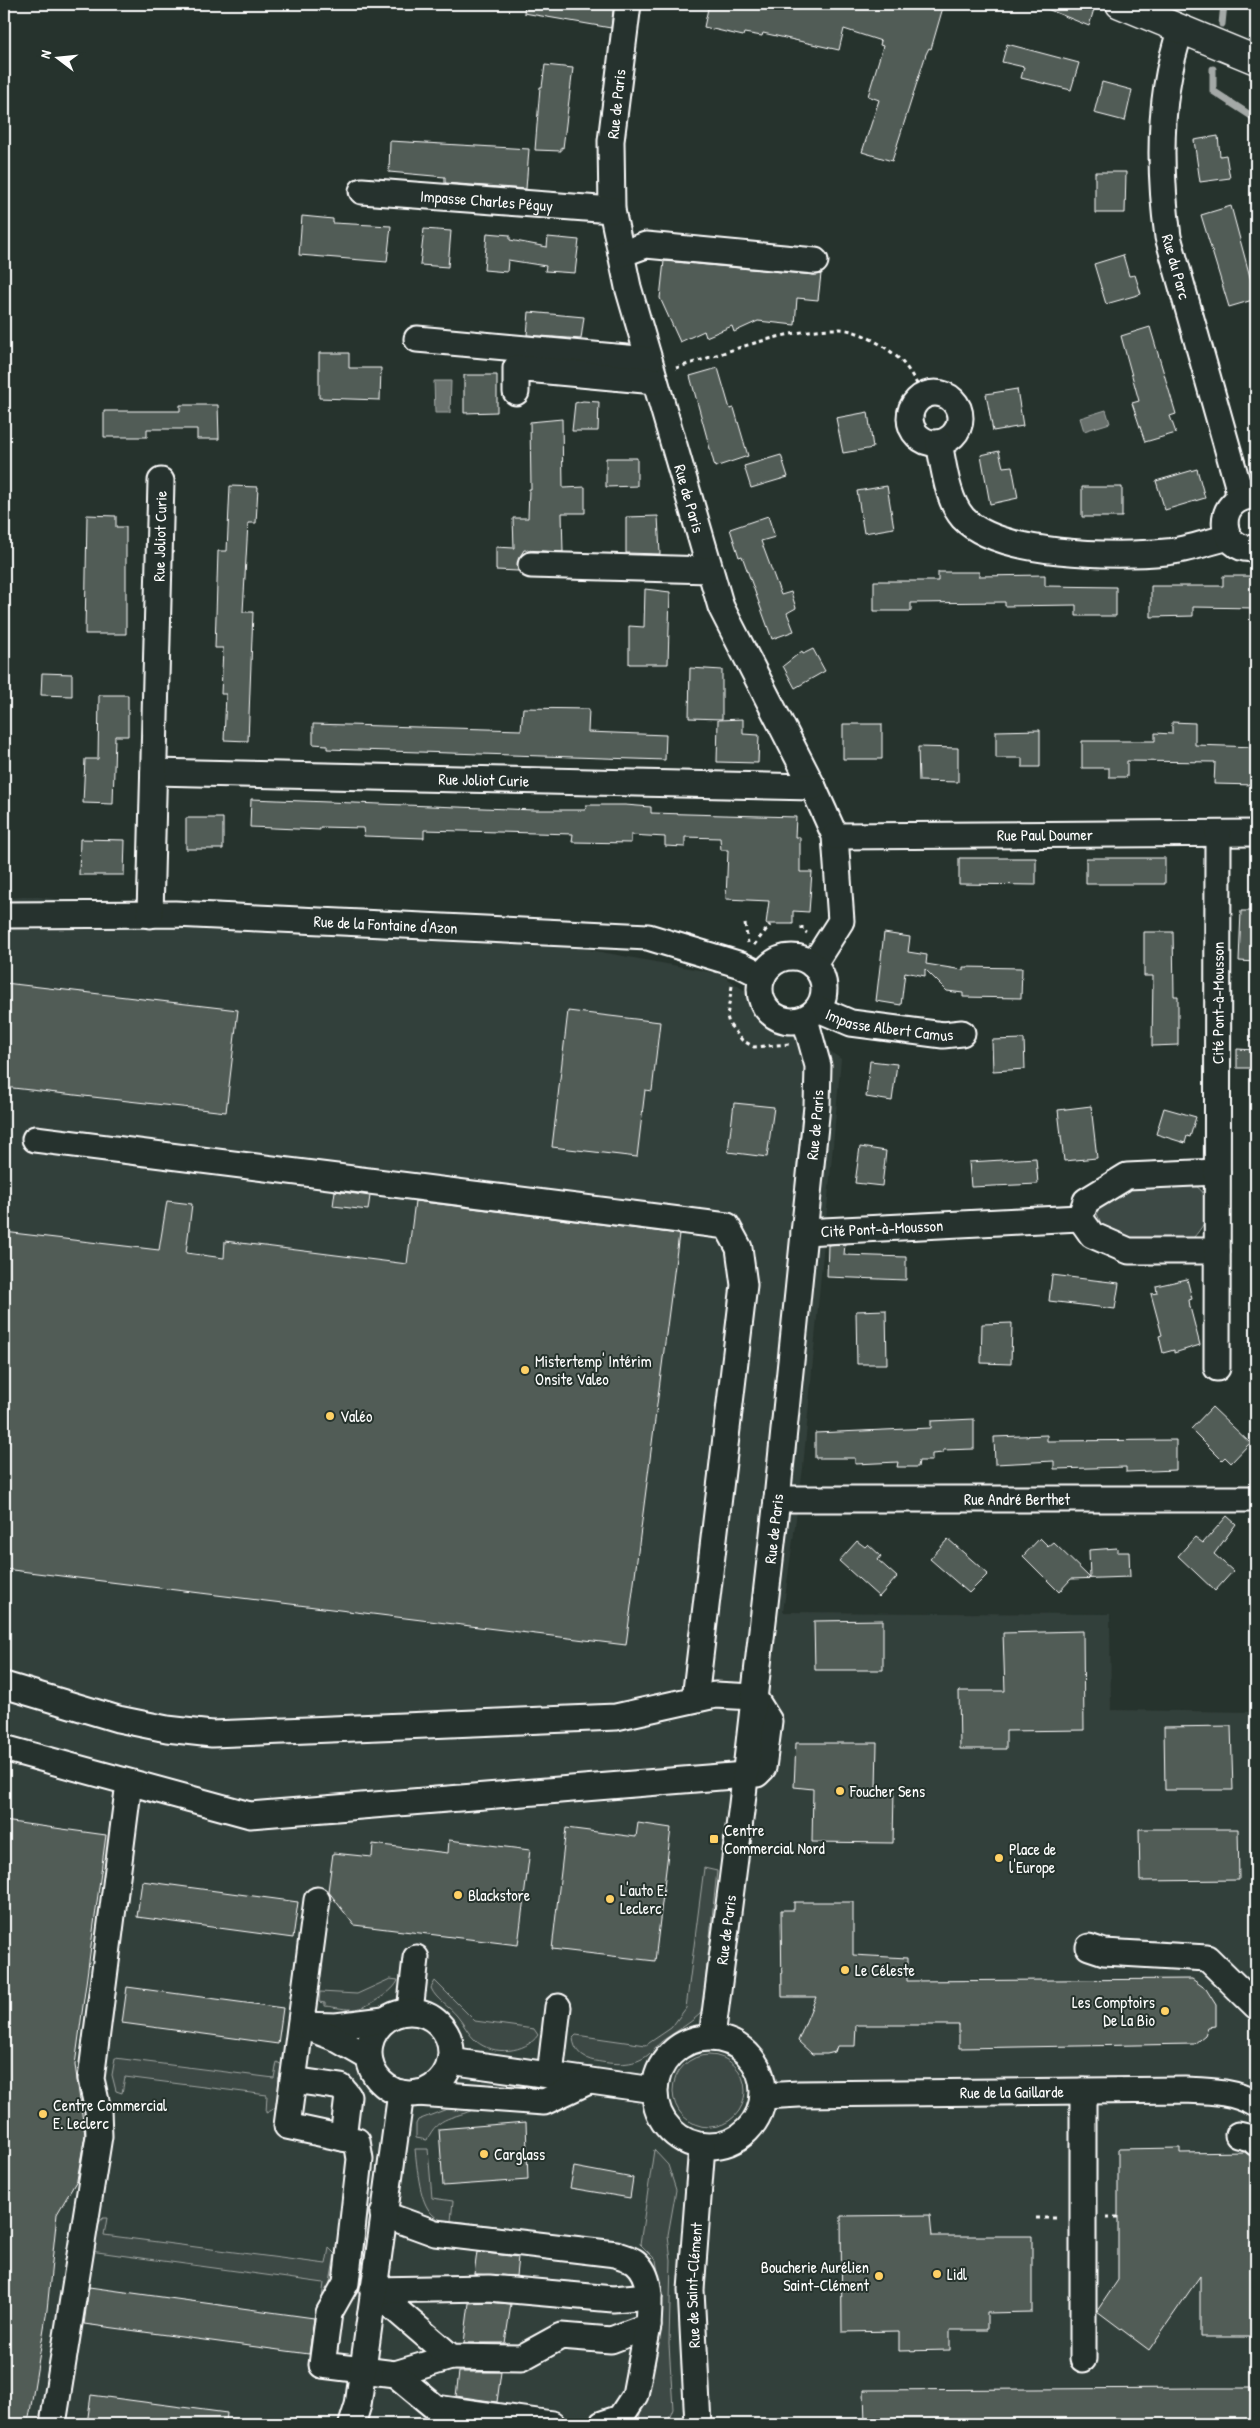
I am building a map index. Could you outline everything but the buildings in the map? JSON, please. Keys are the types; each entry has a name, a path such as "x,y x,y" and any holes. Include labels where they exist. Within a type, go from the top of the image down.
{"main road":[{"path":"1120,4 1256,60"}],"street":[{"name":"Rue de Paris","path":"628,4 611,142 612,210 621,254 652,372 721,607 813,787 835,836 841,921 813,965"},
{"name":"Rue du Parc","path":"1181,29 1172,60 1164,122 1163,200 1168,237 1237,482 1247,498 1232,504 1225,520 1229,536"},
{"name":"Impasse Charles Péguy","path":"362,191 612,210"},
{"path":"621,254 646,245 815,261"},
{"path":"416,339 652,372"},
{"path":"516,392 516,368 652,372"},
{"path":"932,393 949,396 959,410 958,427 948,440 939,443 924,441 917,436 910,422 913,406 924,395 932,393"},
{"path":"939,443 956,507 963,518 975,528 991,536 1033,547 1065,552 1119,555 1167,552 1229,536 1242,547 1256,548"},
{"name":"Rue Joliot Curie","path":"150,915 161,481"},
{"path":"531,565 710,570"},
{"name":"Rue Joliot Curie","path":"154,772 813,787"},
{"name":"Cité Pont-à-Mousson","path":"1216,1368 1218,834"},
{"name":"Rue Paul Doumer","path":"835,836 1256,834"},
{"name":"Rue de la Fontaine d'Azon","path":"4,915 185,915 648,937 741,965 763,976"},
{"path":"785,958 805,960 813,965 819,972 824,991 811,1014 794,1022 783,1021 773,1016 765,1008 761,998 760,986 763,976 776,962 785,958"},
{"name":"Rue de Paris","path":"754,1697 777,1499 816,1122 818,1066 811,1014"},
{"name":"Impasse Albert Camus","path":"811,1014 851,1023 944,1035 962,1033"},
{"path":"35,1139 727,1226 739,1248 744,1285 695,1699"},
{"path":"1217,1172 1127,1176 1086,1201 1080,1218 1092,1235 1129,1251 1217,1251"},
{"name":"Cité Pont-à-Mousson","path":"804,1232 1080,1218"},
{"name":"Rue André Berthet","path":"777,1499 1256,1499"},
{"path":"4,1685 118,1719 167,1729 212,1734 616,1717 715,1695 754,1697 769,1721 763,1768 744,1782 250,1815 4,1748"},
{"name":"Rue de Paris","path":"712,2037 744,1782"},
{"path":"53,2424 98,2142 98,2110 91,2079 129,1783"},
{"path":"317,1900 287,2126 357,2141 360,2159 346,2283 329,2313 322,2365 395,2374 452,2357 521,2358 561,2336 611,2340 648,2326"},
{"path":"1096,1949 1207,1958 1256,2006"},
{"path":"410,2011 416,1958"},
{"path":"550,2075 558,2007"},
{"path":"409,2093 428,2089 438,2082 450,2061 451,2049 448,2037 433,2018 422,2013 410,2011 396,2013 384,2020 374,2031 369,2044 368,2057 372,2069 378,2080 388,2088 409,2093 544,2102 589,2081"},
{"path":"301,2025 336,2026 384,2020"},
{"path":"301,2025 333,2037 368,2057"},
{"path":"712,2037 729,2041 744,2050 756,2063 762,2079 764,2096 760,2114 750,2128 736,2140 719,2146 702,2146 686,2142 668,2127 656,2106 654,2090 658,2073 666,2058 679,2046 695,2039 712,2037"},
{"path":"450,2061 654,2090"},
{"path":"293,2080 341,2087 348,2096 343,2138"},
{"path":"1083,2090 1083,2359"},
{"name":"Rue de la Gaillarde","path":"764,2096 863,2104 1083,2090 1223,2091 1245,2097 1256,2104"},
{"path":"352,2424 358,2406 383,2214 409,2093"},
{"name":"Rue de Saint-Clément","path":"698,2424 691,2290 702,2146"},
{"path":"383,2214 436,2233 616,2254 634,2262 644,2274 649,2296 648,2326 635,2395 620,2418 602,2424"},
{"path":"373,2290 489,2288 612,2298 649,2296"},
{"path":"373,2290 452,2357"},
{"path":"395,2374 434,2416 552,2424"}],"path":[{"path":"652,372 790,335 841,329 874,340 903,362 924,395"},
{"path":"745,924 749,951 770,924"},
{"path":"733,981 727,1016 729,1024 742,1040 754,1046 792,1044"}],"shaded area":[{"path":"434,381 451,381 450,413 435,413"},
{"path":"1106,410 1110,423 1084,431 1080,418"},
{"path":"30,896 360,933 563,945 721,974 841,1059 803,1468 783,1612 1110,1614 1111,1710 1256,1712 1256,2424 4,2424 4,899"},
{"path":"1193,1184 1206,1197 1208,1212 1202,1227 1190,1241 1134,1239 1101,1224 1096,1211 1100,1204 1123,1187"},
{"path":"704,1868 717,1871 702,2012 642,2059 623,2064 591,2060 583,2056 575,2047 573,2038 576,2035 646,2045 671,2028 686,2008"},
{"path":"390,1979 398,1980 392,1989 374,2002 361,2008 325,2006 325,2003 319,2002 320,1992 357,1994"},
{"path":"435,1981 475,2021 534,2029 538,2035 526,2046 518,2049 500,2050 483,2046 473,2038 457,2016 433,1992 431,1988"},
{"path":"709,2055 729,2061 739,2071 745,2091 739,2111 729,2121 709,2127 689,2121 679,2111 673,2091 679,2071 689,2061"},
{"path":"115,2058 274,2078 277,2062 284,2066 280,2100 272,2110 266,2113 267,2095 125,2077 122,2093 116,2091 112,2075"},
{"path":"469,2105 475,2109 441,2122 431,2132 427,2140 416,2138 416,2124 418,2120 447,2109"},
{"path":"415,2149 428,2149 432,2198 453,2201 451,2221 505,2227 505,2233 446,2223 435,2217 427,2208 422,2195"},
{"path":"654,2150 668,2165 676,2190 668,2235 671,2260 669,2344 673,2409 667,2424 636,2424 639,2420 660,2285 656,2260 640,2244"},
{"path":"103,2218 107,2218 104,2235 326,2264 329,2248 335,2254 328,2294 322,2299 324,2283 90,2251 95,2227"}],"waterway":[{"path":"1222,24 1224,4"},
{"path":"1213,69 1213,91 1256,119"}],"place":[{"name":"Mistertemp' Intérim Onsite Valeo","path":"525,1370"},
{"name":"Valéo","path":"330,1416"},
{"name":"Foucher Sens","path":"840,1791"},
{"name":"Centre Commercial Nord","path":"714,1839"},
{"name":"Place de l'Europe","path":"999,1858"},
{"name":"Blackstore","path":"458,1895"},
{"name":"L'auto E. Leclerc","path":"610,1899"},
{"name":"Le Céleste","path":"845,1970"},
{"name":"Les Comptoirs De La Bio","path":"1165,2011"},
{"name":"Centre Commercial E. Leclerc","path":"43,2114"},
{"name":"Carglass","path":"484,2154"},
{"name":"Lidl","path":"937,2274"},
{"name":"Boucherie Aurélien Saint-Clément","path":"879,2276"}]}
